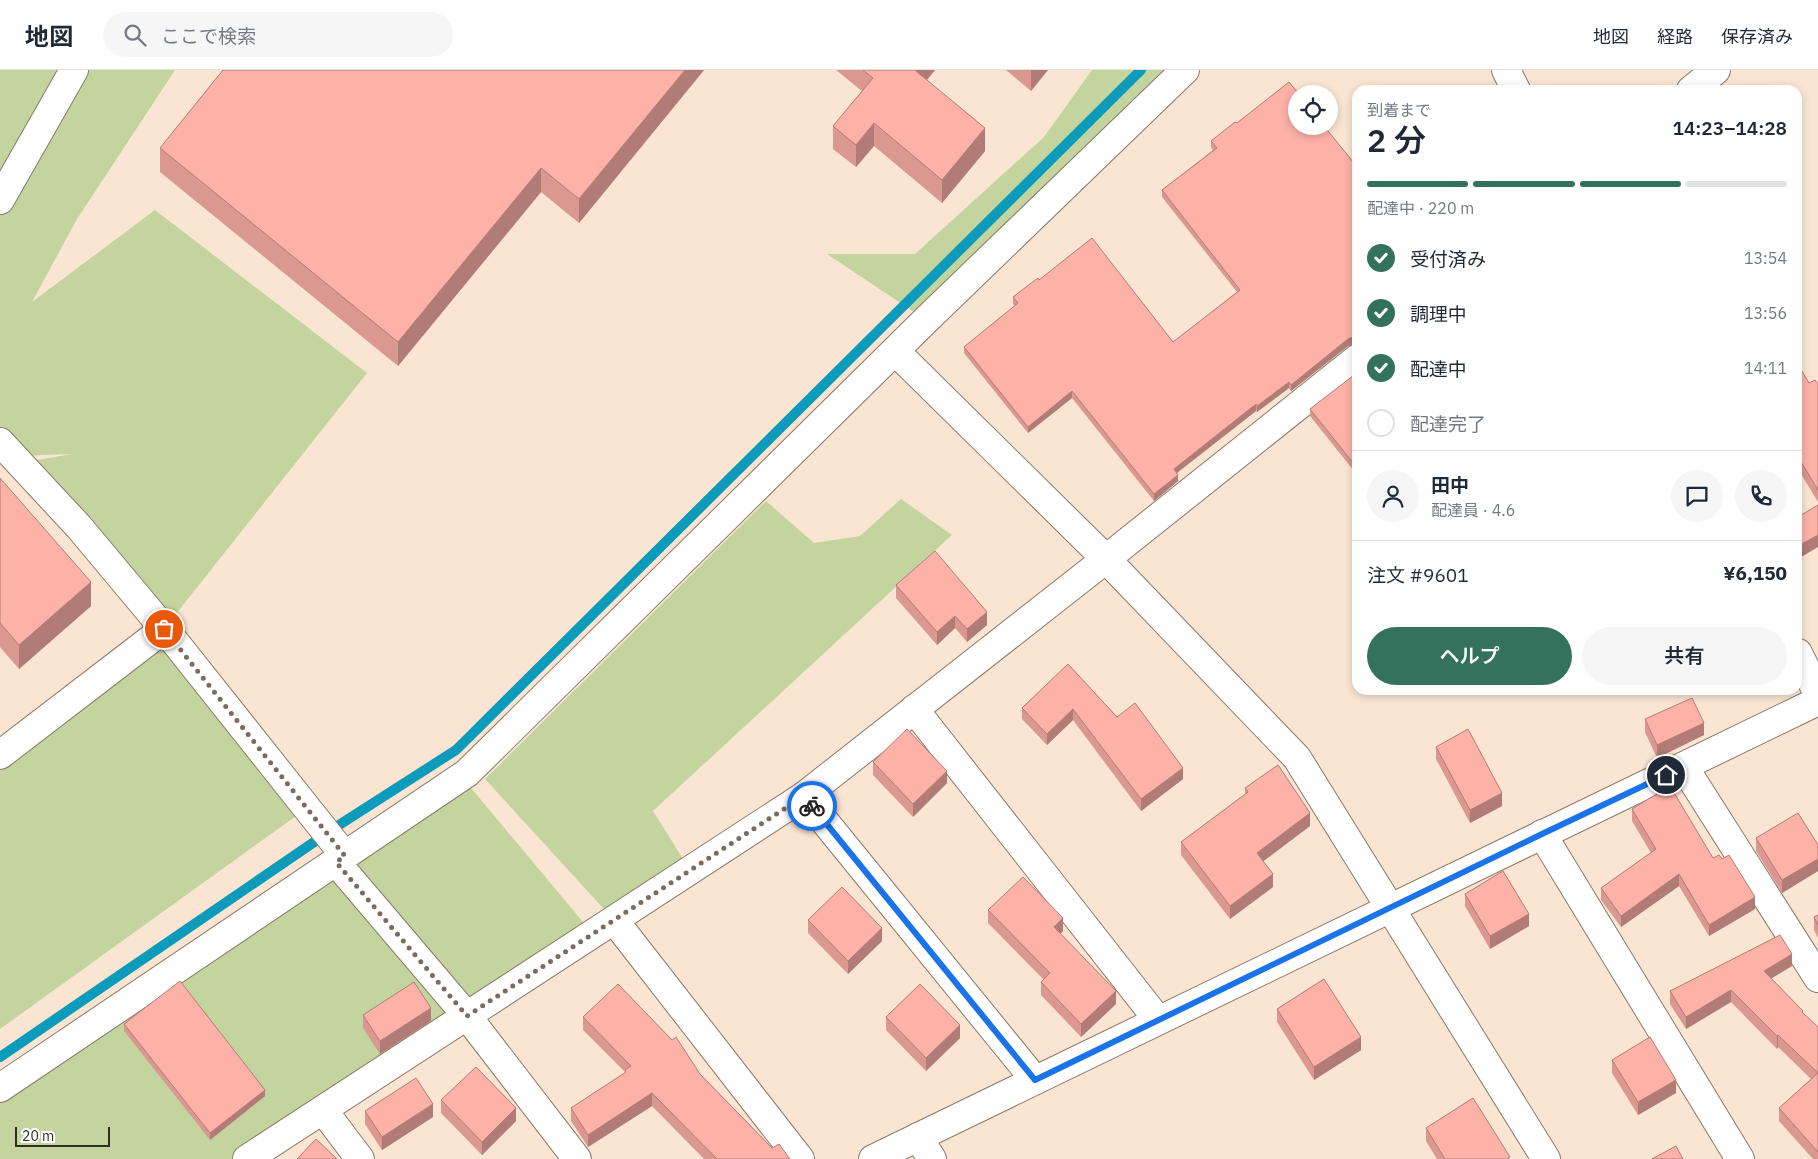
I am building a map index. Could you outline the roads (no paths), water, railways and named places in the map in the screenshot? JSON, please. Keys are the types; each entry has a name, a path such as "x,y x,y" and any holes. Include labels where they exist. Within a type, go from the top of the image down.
{"street":[{"path":"0,200 74,70"},
{"path":"0,1088 467,772 894,351 1185,70"},
{"path":"1506,70 1514,85"},
{"path":"1697,85 1716,70"},
{"path":"894,351 1106,559 1297,758 1546,1159"},
{"path":"247,1159 804,796 1352,363"},
{"path":"0,442 79,527 164,629 340,859 467,1016 577,1159"},
{"path":"0,754 164,629"},
{"path":"1802,661 1818,694"},
{"path":"873,1159 925,1148 1035,1080 1818,701"},
{"path":"914,709 1158,1020"},
{"path":"1684,767 1818,978"},
{"path":"804,796 1035,1080"},
{"path":"1542,834 1740,1159"},
{"path":"614,920 800,1159"},
{"path":"323,1110 360,1159"}],"waterway":[{"path":"0,1057 339,825 456,750 1141,70"}]}
